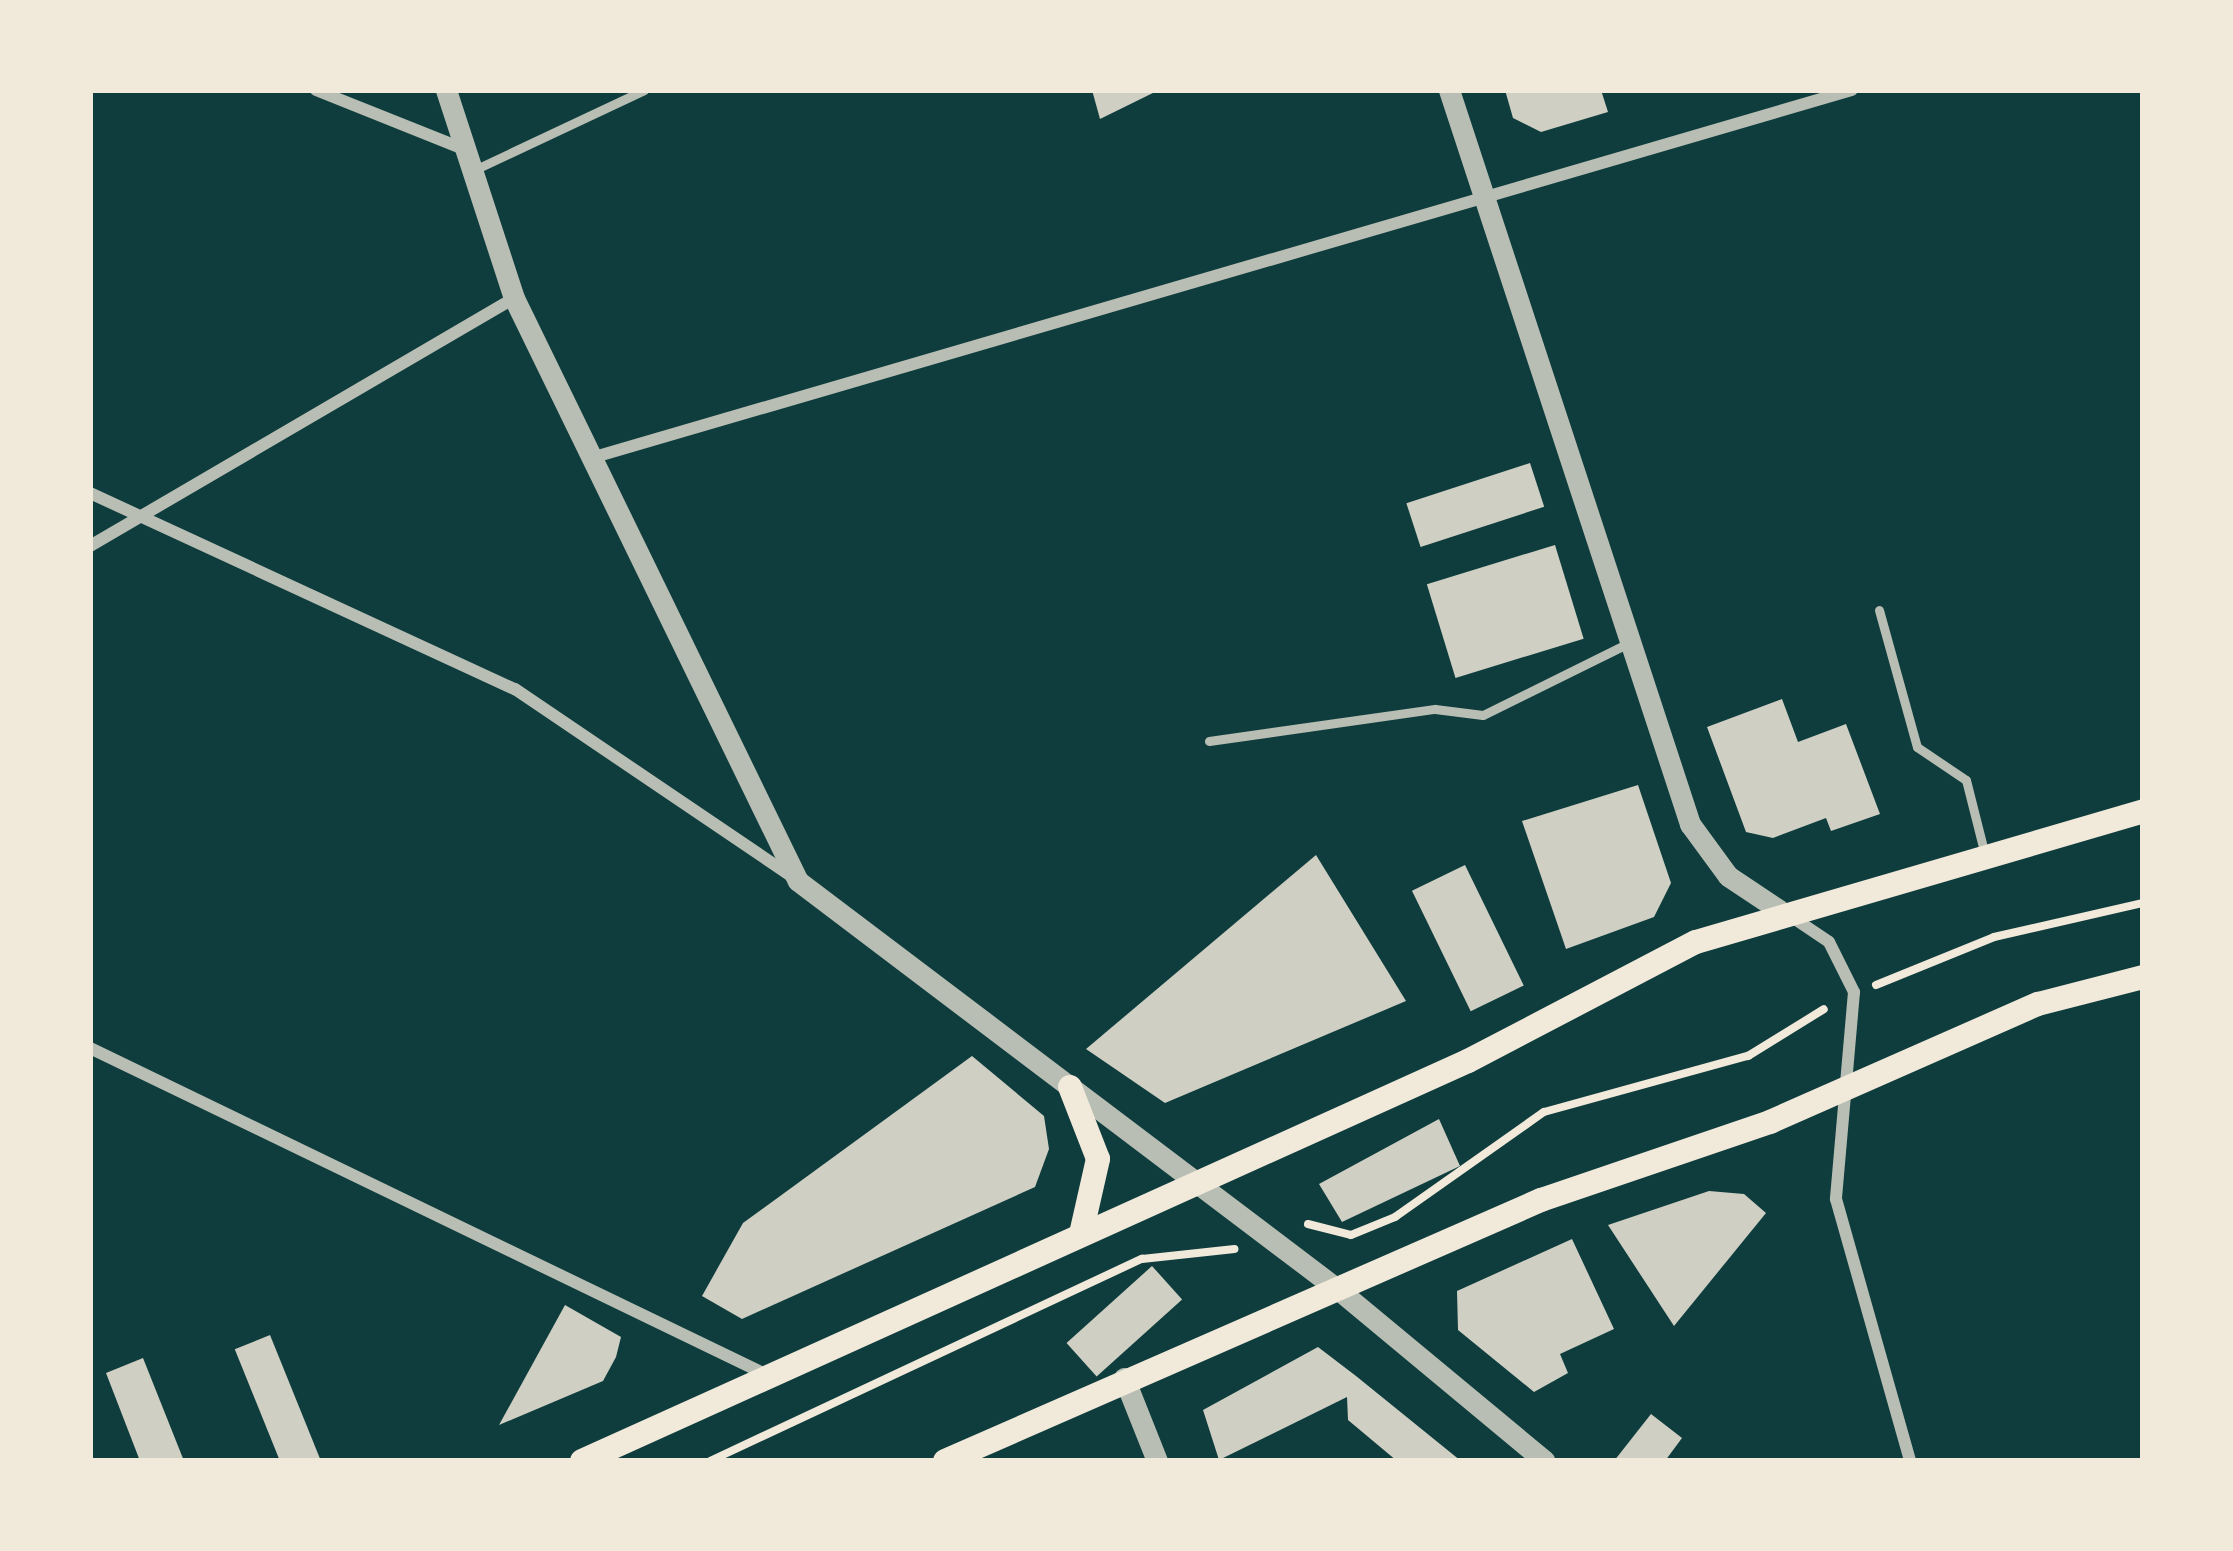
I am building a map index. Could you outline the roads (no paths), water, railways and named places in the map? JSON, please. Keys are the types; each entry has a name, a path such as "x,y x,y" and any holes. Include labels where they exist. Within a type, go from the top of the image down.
{"main road":[{"path":"582,1461 773,1378 1779,910 2143,811"},
{"path":"945,1461 1124,1378 1340,1291 1540,1200 1770,1123 2038,1004 2143,977"},
{"path":"1070,1087 1098,1159 1081,1234"}],"street":[{"path":"316,90 461,148"},
{"path":"446,90 467,173 514,298 598,456 798,881"},
{"path":"1449,90 1690,824 1728,876 1828,942 1855,992 1836,1199 1910,1461"},
{"path":"598,456 1852,90"},
{"path":"90,546 128,518 514,298"},
{"path":"90,493 128,518 515,689 798,881 1340,1291 1545,1461"},
{"path":"90,1048 773,1378"},
{"path":"1124,1378 1157,1461"}],"lane":[{"path":"467,173 644,90"},
{"path":"1879,610 1917,747 1966,780 1984,851"},
{"path":"1209,741 1435,709 1484,715 1631,642"}]}
